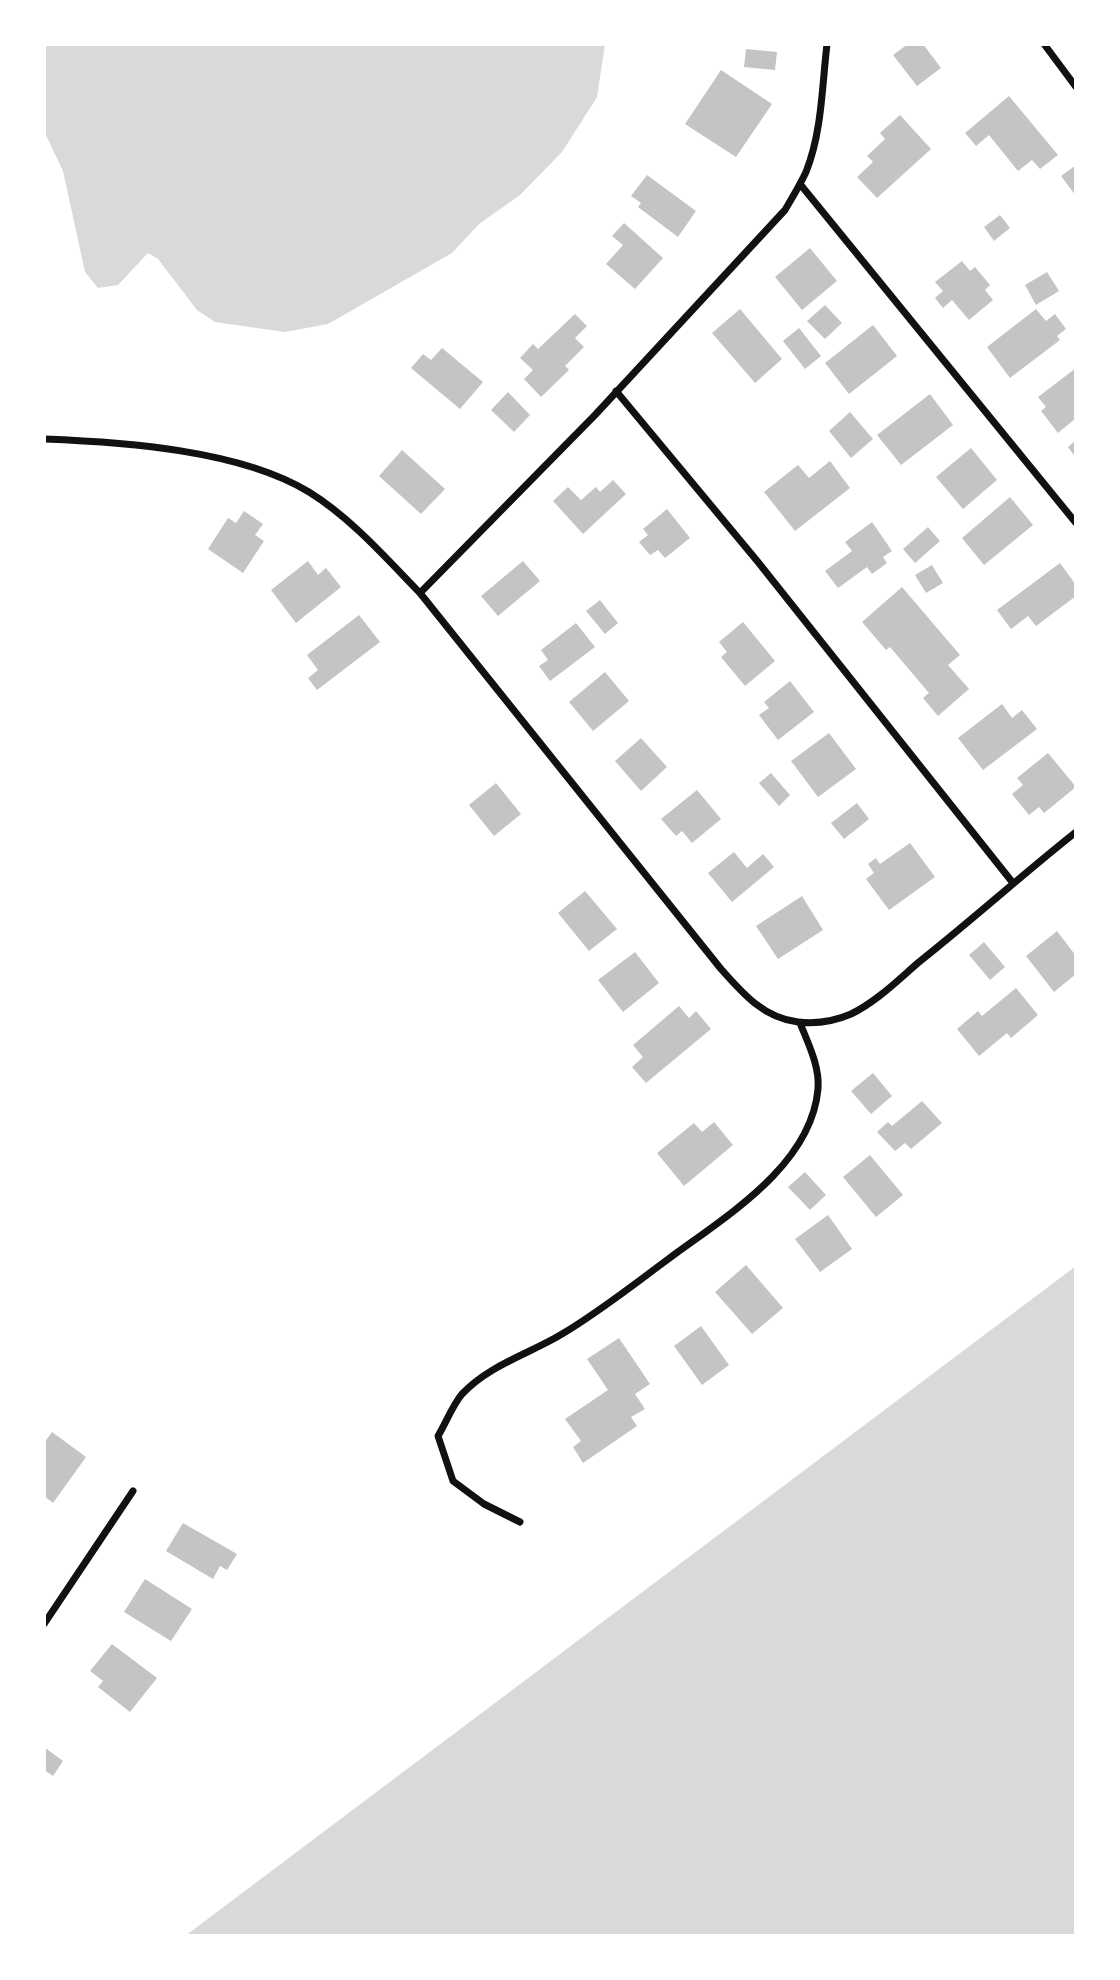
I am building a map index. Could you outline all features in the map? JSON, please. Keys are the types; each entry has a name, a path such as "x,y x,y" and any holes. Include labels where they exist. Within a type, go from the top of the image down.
{"street":[{"path":"419,593 616,391 785,210 800,184 812,154 827,44"},
{"path":"1044,44 1076,87"},
{"path":"800,184 1076,523"},
{"path":"616,391 758,562 1013,883"},
{"path":"44,439 147,447 244,465 282,478 311,493 338,514 373,545 419,593 721,970 763,1011 800,1023 817,1023 850,1014 867,1005 1076,832"},
{"path":"520,1522 484,1504 453,1481 439,1436 453,1408 462,1395 491,1371 562,1334 729,1216 751,1198 791,1155 806,1130 819,1086 816,1065 800,1023"},
{"path":"44,1624 133,1491"}],"shaded area":[{"path":"49,44 605,44 597,97 562,152 520,195 479,224 452,253 328,324 285,332 215,322 197,310 158,259 148,253 118,285 98,288 85,272 63,171 44,131 44,49"},
{"path":"1076,1266 1076,1936 185,1936"}],"building":[{"path":"908,44 923,44 941,68 917,86 893,55"},
{"path":"746,49 777,52 775,70 744,67"},
{"path":"721,70 772,104 736,157 685,124"},
{"path":"1009,96 1058,155 1040,169 1032,160 1018,171 989,135 976,146 965,133"},
{"path":"900,115 931,149 877,198 857,177 873,162 867,156 885,139 880,133"},
{"path":"1076,165 1076,196 1061,176"},
{"path":"647,175 696,211 678,237 638,207 641,203 631,196"},
{"path":"1000,215 1010,228 994,241 984,227"},
{"path":"624,223 663,258 635,289 606,264 623,245 612,236"},
{"path":"810,248 837,281 802,310 775,277"},
{"path":"962,261 970,271 975,267 990,285 985,290 993,300 969,320 952,300 943,308 935,298 943,291 935,282"},
{"path":"1047,272 1059,291 1036,305 1025,285"},
{"path":"825,305 842,323 825,339 807,321"},
{"path":"740,309 782,359 755,383 712,333"},
{"path":"1036,309 1046,321 1055,314 1066,329 1057,336 1060,340 1010,378 987,347"},
{"path":"575,314 587,326 575,338 584,347 565,366 569,370 541,397 524,379 533,370 520,358 533,344 538,349"},
{"path":"873,325 897,356 849,394 825,363"},
{"path":"799,328 821,356 805,369 783,341"},
{"path":"442,348 483,382 460,409 411,368 423,354 431,360"},
{"path":"1076,368 1076,418 1058,433 1041,411 1046,407 1038,397"},
{"path":"508,392 530,415 514,432 491,410"},
{"path":"930,394 953,425 901,465 877,435"},
{"path":"850,412 873,439 851,458 829,431"},
{"path":"1076,440 1076,458 1068,447"},
{"path":"971,448 997,480 963,509 936,477"},
{"path":"402,450 445,489 421,514 379,476"},
{"path":"830,461 850,488 795,531 764,492 798,465 809,478"},
{"path":"613,480 626,494 583,534 553,501 568,487 581,500 596,487 600,492"},
{"path":"1010,497 1033,525 984,565 962,538"},
{"path":"667,509 690,538 665,558 658,550 650,555 639,542 648,535 643,529"},
{"path":"244,511 263,524 255,535 264,541 243,573 208,549 228,518 236,523"},
{"path":"872,522 892,551 883,557 887,563 872,574 867,567 838,588 825,571 852,551 845,542"},
{"path":"928,527 940,541 915,563 903,549"},
{"path":"308,561 318,575 326,568 341,587 296,623 271,590"},
{"path":"523,561 540,581 498,616 481,596"},
{"path":"1060,563 1076,585 1076,596 1036,626 1028,616 1011,629 997,610"},
{"path":"932,565 943,583 926,593 915,575"},
{"path":"902,587 960,655 948,665 969,689 938,716 923,698 929,693 890,647 886,650 862,622"},
{"path":"600,600 618,623 605,634 586,611"},
{"path":"359,615 380,642 317,690 308,678 318,670 307,655"},
{"path":"743,622 775,661 745,686 721,657 727,652 719,642"},
{"path":"576,623 595,647 550,681 539,666 548,660 541,650"},
{"path":"605,672 629,701 593,731 569,702"},
{"path":"790,681 814,712 778,740 759,715 769,708 764,702"},
{"path":"1002,704 1012,718 1022,710 1037,729 983,770 958,738"},
{"path":"829,733 856,769 818,797 791,761"},
{"path":"641,738 667,767 641,791 615,761"},
{"path":"1048,753 1076,787 1044,813 1039,807 1029,815 1012,794 1023,785 1017,778"},
{"path":"771,773 790,795 779,806 759,783"},
{"path":"496,783 521,814 494,836 469,805"},
{"path":"697,790 721,819 692,843 682,831 676,836 661,819"},
{"path":"857,803 869,819 844,839 831,823"},
{"path":"910,843 935,877 889,910 866,879 874,873 868,864 876,858 880,864"},
{"path":"734,852 747,868 763,854 774,867 732,902 708,873"},
{"path":"585,891 617,929 589,951 558,913"},
{"path":"802,896 823,930 778,959 756,926"},
{"path":"1057,931 1076,956 1076,974 1054,992 1026,956"},
{"path":"984,942 1005,967 990,980 969,955"},
{"path":"635,952 659,983 623,1012 598,980"},
{"path":"1016,988 1038,1015 1011,1038 1007,1033 979,1056 957,1029 978,1011 982,1016"},
{"path":"679,1006 689,1018 696,1011 711,1029 646,1083 632,1067 643,1057 633,1045"},
{"path":"873,1073 892,1096 871,1114 851,1091"},
{"path":"922,1101 942,1123 911,1149 905,1143 895,1151 877,1132 888,1122 892,1126"},
{"path":"714,1122 733,1145 684,1186 657,1153 694,1123 702,1132"},
{"path":"870,1155 903,1195 876,1217 843,1177"},
{"path":"805,1172 826,1195 810,1210 788,1187"},
{"path":"828,1215 852,1249 820,1272 795,1239"},
{"path":"746,1265 783,1308 752,1334 715,1292"},
{"path":"701,1326 729,1365 702,1385 674,1346"},
{"path":"619,1338 650,1384 635,1394 645,1409 631,1417 637,1426 583,1463 573,1447 581,1441 565,1419 608,1390 587,1359"},
{"path":"52,1432 86,1457 53,1503 44,1496 44,1443"},
{"path":"183,1523 237,1554 227,1570 220,1566 213,1579 166,1551"},
{"path":"145,1579 192,1609 171,1641 124,1612"},
{"path":"112,1644 157,1678 130,1712 98,1687 103,1681 90,1671"},
{"path":"44,1747 63,1761 53,1776 44,1770"}]}
